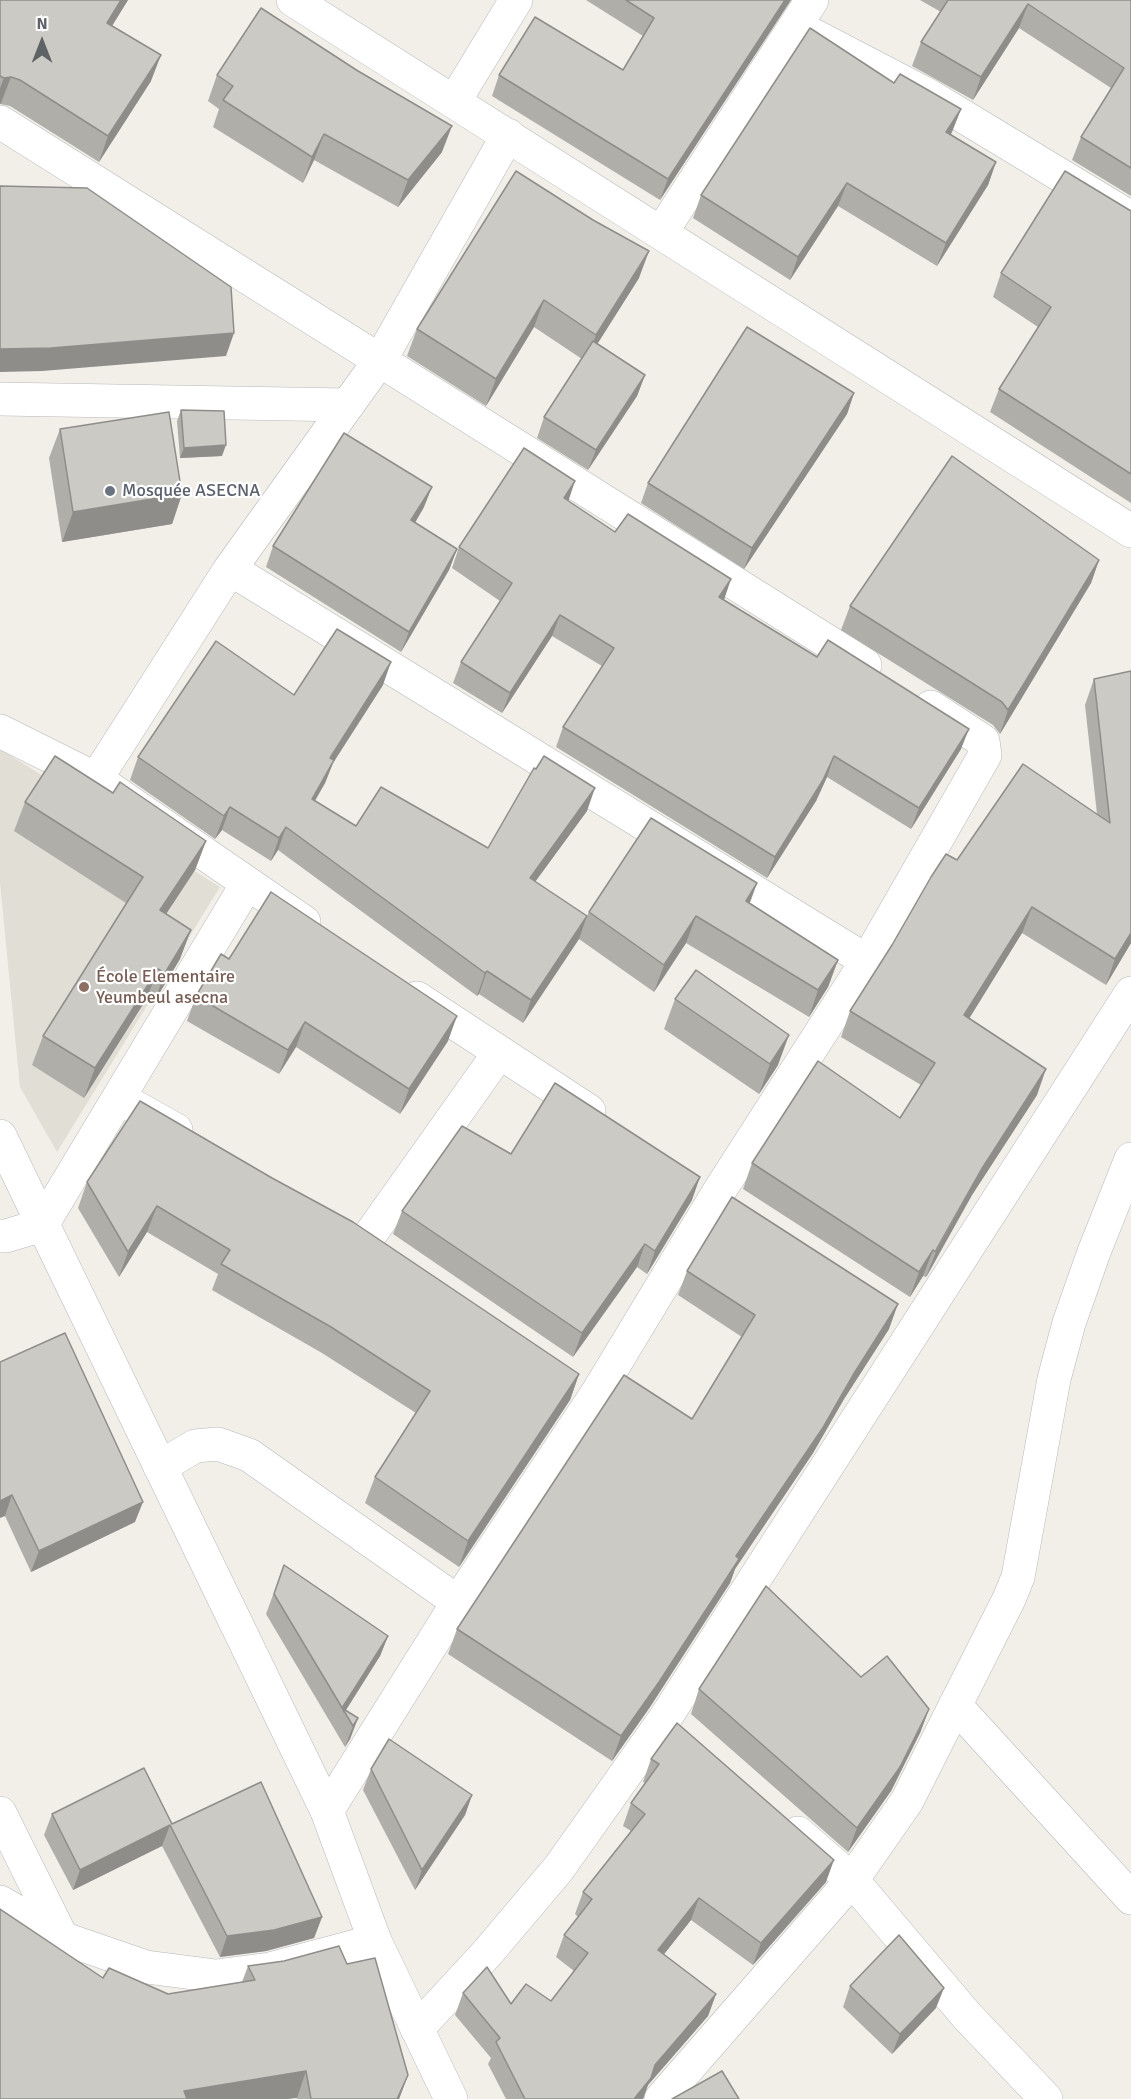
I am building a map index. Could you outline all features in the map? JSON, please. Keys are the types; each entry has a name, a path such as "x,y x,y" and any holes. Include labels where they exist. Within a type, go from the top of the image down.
{"street":[{"path":"293,0 1131,531"},
{"path":"454,102 516,0"},
{"path":"661,233 804,13 928,95 1131,218"},
{"path":"0,122 983,741 985,755 867,960 718,1193 596,1395 458,1602 327,1811"},
{"path":"96,779 230,569 380,360 508,135"},
{"path":"0,399 348,405"},
{"path":"230,569 867,960"},
{"path":"0,731 96,779 325,936"},
{"path":"0,1236 42,1225 247,884"},
{"path":"392,981 618,1129"},
{"path":"417,2029 489,1951 559,1868 666,1717 908,1318 1131,993"},
{"path":"395,1258 356,1233 499,1053"},
{"path":"119,1098 201,1145"},
{"path":"0,1137 327,1811 375,1941 417,2029 445,2095"},
{"path":"661,2099 852,1880 907,1801 1009,1599 1018,1577 1054,1379 1063,1345 1094,1252 1131,1159"},
{"path":"567,1376 596,1395"},
{"path":"160,1467 195,1446 218,1444 249,1455 458,1602"},
{"path":"955,1705 1131,1898"},
{"path":"666,1717 693,1740"},
{"path":"772,1810 852,1880 967,2016 1046,2099"},
{"path":"0,1813 62,1938"},
{"path":"0,1902 62,1938 146,1967 216,1976 270,1969 375,1941"}],"shaded area":[{"name":"École Elementaire Yeumbeul asecna","path":"0,749 220,887 57,1152 20,1087 0,883"}],"building":[{"path":"0,0 121,0 107,23 161,55 108,136 20,80 0,76"},
{"path":"626,0 785,0 668,179 499,75 535,17 623,70 654,18"},
{"path":"948,0 1131,0 1131,168 1081,137 1124,68 1028,4 981,77 921,42"},
{"path":"261,8 358,71 452,126 408,180 324,134 312,157 223,100 233,86 217,75"},
{"path":"810,28 894,83 900,74 961,109 946,132 996,162 946,243 847,183 798,257 701,195"},
{"path":"516,171 593,220 649,251 596,335 544,300 496,379 417,329"},
{"path":"1065,171 1131,211 1131,474 999,389 1051,307 1001,273"},
{"path":"0,186 87,188 231,287 234,333 51,348 0,349"},
{"path":"747,327 854,393 752,548 648,483"},
{"path":"593,341 645,375 596,450 544,417"},
{"path":"181,410 224,411 226,445 184,448"},
{"path":"169,412 182,494 73,512 60,429"},
{"path":"344,433 432,487 411,520 457,549 409,632 273,546"},
{"path":"524,448 575,481 564,498 615,532 628,514 731,579 719,597 817,657 828,640 969,729 919,808 834,756 823,780 775,857 563,727 614,648 560,615 510,693 461,662 512,583 459,547"},
{"path":"952,456 1099,560 1008,710 1002,702 850,606"},
{"path":"337,629 391,662 330,758 334,760 312,799 356,826 381,787 488,848 534,768 536,769 544,756 595,788 530,878 587,916 531,1000 487,971 485,973 286,827 279,838 230,807 224,816 138,757 216,641 294,695"},
{"path":"1131,671 1131,933 1115,959 1032,907 964,1015 1046,1069 981,1170 936,1252 933,1250 919,1272 752,1163 818,1061 900,1118 935,1063 850,1011 946,854 957,860 1023,764 1110,823 1094,679"},
{"path":"55,756 113,793 120,782 206,841 160,910 191,930 165,973 158,969 95,1068 43,1036 143,877 25,802"},
{"path":"651,818 757,883 746,901 838,960 818,990 696,916 664,965 589,912"},
{"path":"271,892 457,1016 409,1089 305,1022 288,1050 196,996 221,954 229,959"},
{"path":"696,970 789,1035 770,1064 675,999"},
{"path":"555,1083 700,1177 655,1251 645,1244 582,1333 402,1211 462,1126 511,1154"},
{"path":"140,1101 353,1222 579,1374 468,1541 375,1477 430,1391 331,1327 221,1264 230,1250 157,1206 128,1252 87,1182"},
{"path":"732,1197 898,1304 822,1429 736,1556 739,1559 621,1736 457,1629 624,1375 692,1419 755,1315 687,1271"},
{"path":"65,1333 143,1502 39,1551 12,1495 0,1501 0,1362"},
{"path":"284,1565 388,1636 342,1708 274,1594"},
{"path":"766,1586 861,1677 887,1656 929,1709 900,1767 857,1828 699,1689"},
{"path":"342,1708 358,1718 353,1726"},
{"path":"677,1723 834,1860 761,1943 699,1898 658,1950 716,1994 655,2065 651,2078 634,2099 525,2099 496,2042 500,2038 463,1993 487,1967 511,2004 526,1984 551,2001 588,1953 564,1935 592,1899 583,1892 645,1814 631,1803 659,1764 651,1759"},
{"path":"389,1739 472,1795 422,1870 371,1769"},
{"path":"144,1768 172,1824 261,1782 322,1917 274,1930 227,1936 170,1825 80,1870 52,1814"},
{"path":"0,1909 103,1978 109,1968 168,1994 255,1980 248,1966 284,1961 339,1946 347,1964 375,1958 408,2075 397,2099 311,2099 306,2071 184,2091 187,2099 0,2099"},
{"path":"899,1935 944,1988 900,2034 850,1986"},
{"path":"722,2071 739,2099 672,2099"}],"place":[{"name":"Mosquée ASECNA","path":"110,491"},
{"name":"École Elementaire Yeumbeul asecna","path":"84,987"}]}
